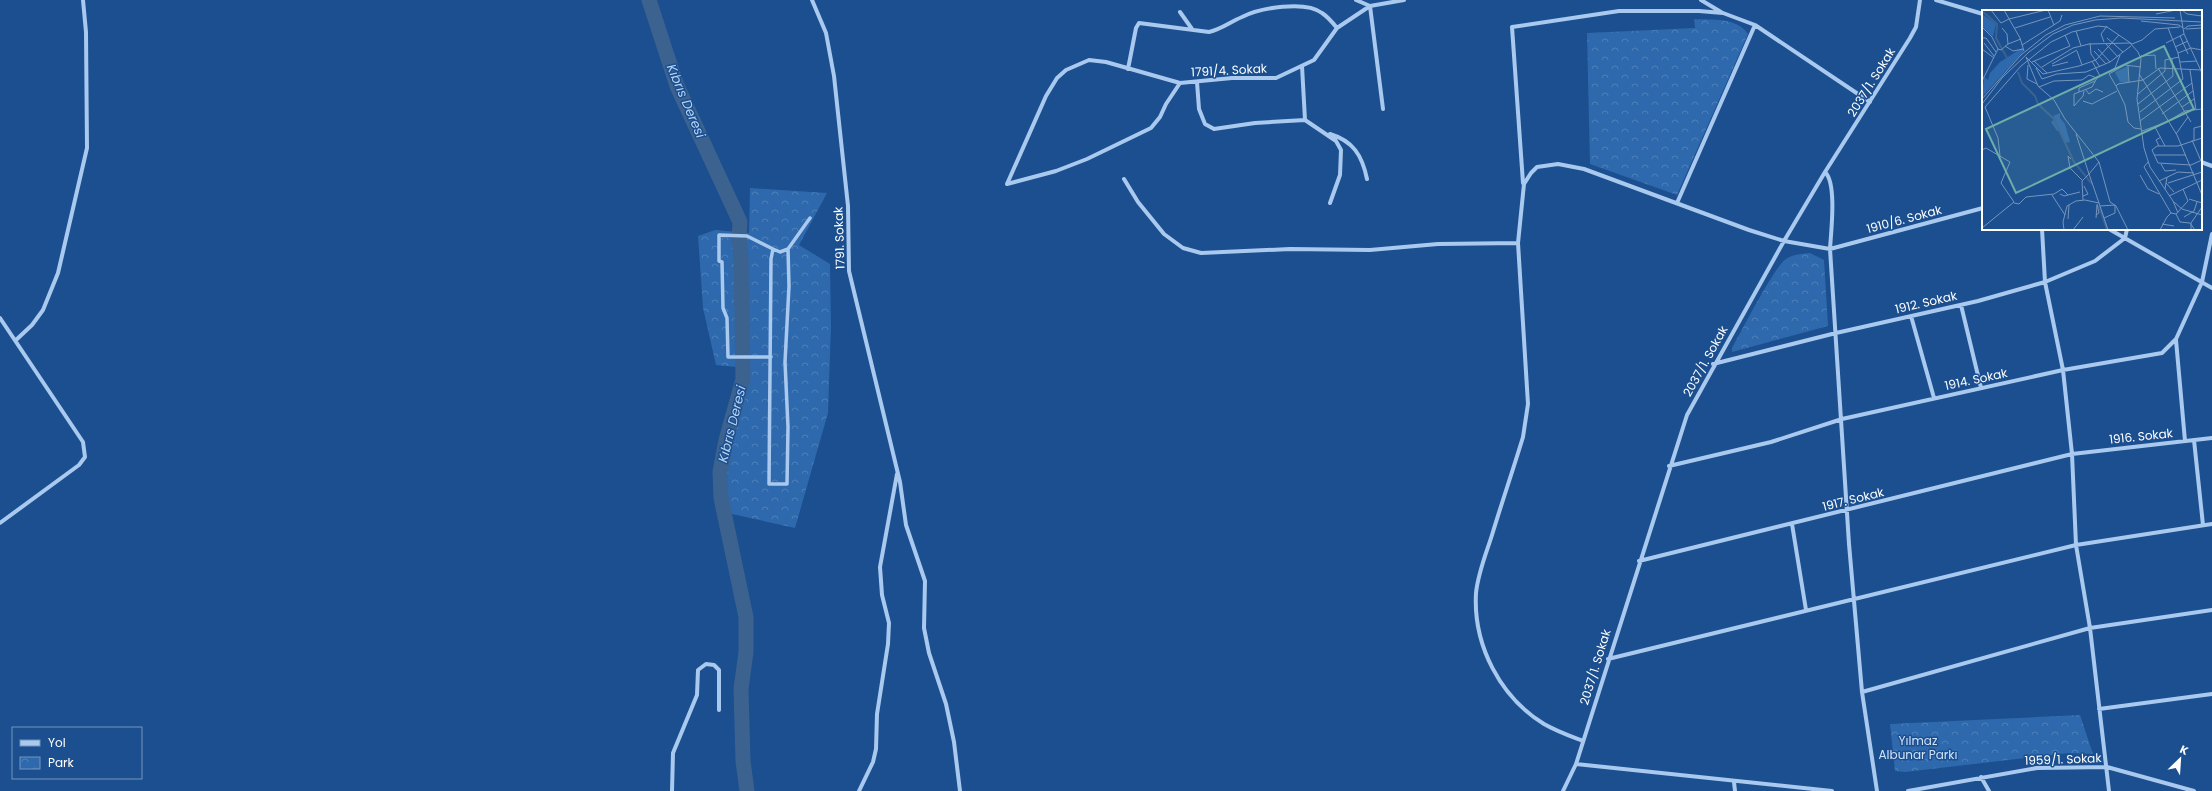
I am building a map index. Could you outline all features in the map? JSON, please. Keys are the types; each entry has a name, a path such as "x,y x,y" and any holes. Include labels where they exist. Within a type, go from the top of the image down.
{"street":[{"path":"16,340 32,326 43,310 58,273 87,148 86,32 83,0"},
{"name":"1791. Sokak","path":"812,0 826,33 834,76 848,206 849,271 902,492 906,525 925,581 924,628 929,653 946,704 954,742 960,791"},
{"path":"1356,0 1370,6 1404,0"},
{"path":"1701,0 1723,13 1755,25 1870,102"},
{"name":"2037/1. Sokak","path":"1563,791 1576,764 1639,560 1687,415 1713,364 1784,241 1916,26 1920,0"},
{"path":"1936,0 1982,14"},
{"path":"1370,6 1383,109"},
{"name":"1791/4. Sokak","path":"1180,83 1166,104 1160,117 1150,128 1087,159 1056,171 1007,184 1032,124 1057,78 1066,70 1089,60 1106,62 1180,83 1232,78 1276,78 1314,60 1337,28 1370,6"},
{"path":"1128,69 1136,28 1139,23 1209,32 1220,29 1259,10 1293,7 1312,8 1318,10 1323,13 1337,28"},
{"path":"1583,741 1543,723 1514,699 1495,673 1478,632 1476,608 1479,576 1523,437 1528,404 1518,243 1524,184 1512,27 1619,11 1692,10 1723,13"},
{"path":"1180,12 1192,30"},
{"path":"1677,203 1755,25"},
{"path":"1302,66 1305,120"},
{"path":"1197,82 1199,109 1205,124 1214,129 1255,123 1305,120 1328,133 1345,139 1357,152 1364,167 1366,178"},
{"path":"1328,133 1336,141 1341,150 1340,175 1330,203"},
{"path":"2202,162 2212,166"},
{"path":"1524,184 1537,167 1558,164 1571,165 1749,230 1784,241 1830,249"},
{"path":"1825,172 1829,176 1832,190 1830,249 1854,598 1862,692 1877,791"},
{"path":"1124,179 1138,202 1164,234 1183,248 1201,253 1290,249 1370,250 1438,244 1518,243"},
{"name":"1910/6. Sokak","path":"1830,249 1982,208"},
{"path":"771,357 728,357 727,318 723,308 722,262 719,261 719,235 744,235 780,252 788,249 810,218"},
{"path":"2042,230 2045,282 2063,370 2072,454 2076,545 2090,628 2109,791"},
{"path":"2111,230 2212,288"},
{"path":"2125,238 2127,230"},
{"name":"1914. Sokak","path":"1669,466 1771,442 1842,418 2063,370 2162,353 2176,339 2202,282 2212,234"},
{"name":"1912. Sokak","path":"1713,364 1836,333 1961,304 2045,282 2095,261 2125,238"},
{"path":"773,249 769,484 786,484 788,427 785,362 789,286 788,249"},
{"path":"1961,304 1981,388"},
{"path":"1911,316 1934,398"},
{"path":"0,318 83,442 85,457 80,466 0,523"},
{"path":"2176,339 2184,441"},
{"name":"1916. Sokak","path":"2072,454 2212,438"},
{"path":"2194,440 2203,525"},
{"name":"1917. Sokak","path":"1639,560 1847,511 2072,454"},
{"path":"859,791 873,762 876,749 877,714 888,644 889,623 882,595 880,567 897,473"},
{"path":"1792,524 1806,610"},
{"path":"1608,659 2076,545 2212,524"},
{"path":"1862,692 2090,628 2212,610"},
{"path":"672,791 671,763 673,753 683,724 695,701 698,670 706,664 714,665 719,670 719,710"},
{"path":"2099,709 2212,694"},
{"path":"1576,764 1734,782 1832,791"},
{"name":"1959/1. Sokak","path":"1908,791 2037,768 2107,767 2194,791"},
{"path":"1981,777 1988,791"},
{"path":"1734,782 1735,791"}],"green space":[{"path":"1694,19 1724,20 1737,25 1748,34 1677,195 1590,164 1587,33 1695,28"},
{"path":"750,188 827,193 799,245 830,264 831,326 828,413 795,528 732,514 723,485 747,368 716,365 703,308 698,236 715,230 749,233"},
{"path":"1810,253 1824,260 1828,326 1732,352 1732,348 1758,300 1781,264 1792,256"},
{"name":"Yılmaz Albunar Parkı","path":"2080,715 2093,754 2069,753 1905,772 1895,771 1890,724"}],"waterway":[{"name":"Kıbrıs Deresi","path":"649,0 677,86 740,222 739,239 741,258 743,379 726,440 720,472 721,498 746,617 746,652 741,689 743,761 747,791"}]}
